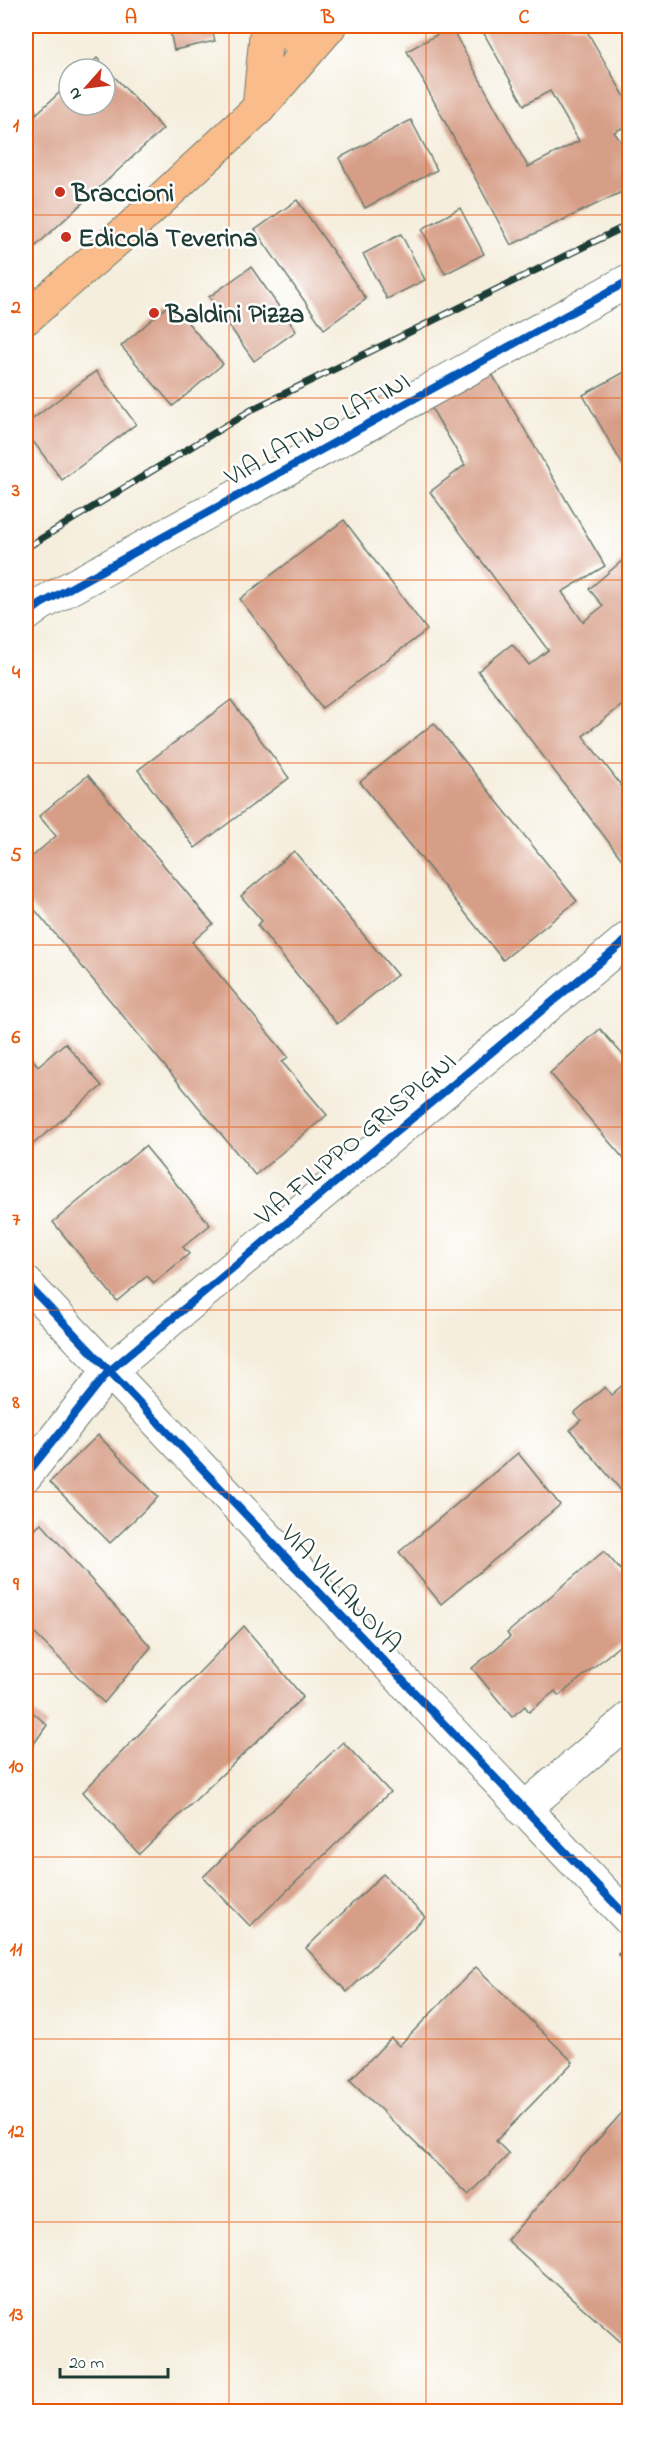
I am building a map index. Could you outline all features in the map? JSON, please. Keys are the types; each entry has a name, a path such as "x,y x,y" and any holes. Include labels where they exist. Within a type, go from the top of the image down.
{"main road":[{"path":"259,108 267,26"},
{"path":"280,26 324,32"},
{"path":"26,318 128,230 259,108 324,32"}],"street":[{"name":"VIA LATINO LATINI","path":"26,615 51,598 630,280"},
{"name":"VIA FILIPPO GRISPIGNI","path":"26,1475 108,1372 630,937"},
{"name":"VIA VILLANOVA","path":"26,1283 523,1810 630,1920"},
{"path":"523,1810 630,1718"}],"building":[{"path":"169,26 211,26 215,41 174,50"},
{"path":"485,26 584,26 630,106 630,124 614,132 630,155 630,188 511,245 407,51 451,27 528,167 579,141 550,91 524,105 481,28"},
{"name":"Braccioni","path":"26,59 36,114 57,95 57,117 117,117 117,80 163,129 26,255"},
{"path":"411,120 437,170 365,208 339,158"},
{"path":"297,200 366,299 324,329 255,230"},
{"path":"460,208 484,254 445,274 422,229"},
{"path":"401,234 425,280 387,299 363,254"},
{"path":"251,267 296,331 254,361 209,297"},
{"path":"171,303 223,364 173,406 121,346"},
{"path":"489,369 605,566 562,592 583,622 603,606 589,589 630,554 630,699 583,736 630,797 630,870 478,671 512,644 529,665 548,650 430,492 465,465 429,404"},
{"path":"630,369 630,478 583,395"},
{"path":"96,371 136,424 62,480 26,432 26,424"},
{"path":"344,520 427,630 322,708 240,599"},
{"path":"231,700 289,778 195,848 138,770"},
{"path":"434,723 577,901 503,960 360,782"},
{"path":"88,775 213,924 192,942 288,1057 282,1062 327,1115 255,1175 26,899 26,862 56,836 39,816"},
{"path":"294,851 397,975 337,1024 257,925 262,921 241,896"},
{"path":"600,1029 630,1063 630,1166 550,1073"},
{"path":"65,1043 102,1086 26,1150 26,1051 38,1066"},
{"path":"145,1146 210,1225 183,1247 189,1254 154,1283 147,1276 117,1301 53,1222"},
{"path":"625,1383 630,1389 630,1501 570,1430 581,1420 574,1413 605,1387 611,1395"},
{"path":"98,1435 158,1497 110,1543 50,1482"},
{"path":"518,1453 560,1505 441,1604 399,1552"},
{"path":"41,1523 151,1647 104,1703 26,1625 26,1540"},
{"path":"604,1551 630,1581 630,1637 559,1696 555,1691 529,1712 525,1706 512,1717 472,1668 510,1637 507,1633"},
{"path":"244,1626 303,1697 139,1854 83,1792"},
{"path":"26,1706 47,1725 26,1755"},
{"path":"343,1742 390,1792 250,1926 203,1877"},
{"path":"383,1874 425,1917 347,1992 306,1948"},
{"path":"476,1967 573,2062 496,2141 509,2154 469,2195 350,2080 391,2038 399,2046"},
{"path":"630,2104 630,2350 507,2240"}],"railway":[{"path":"26,548 253,409 630,224"}],"cycle path":[{"path":"26,615 41,604 630,280"},
{"path":"26,1475 108,1372 630,937"},
{"path":"26,1283 630,1920"}],"place":[{"name":"Braccioni","path":"60,192"},
{"name":"Edicola Teverina","path":"66,237"},
{"name":"Baldini Pizza","path":"154,313"}]}
